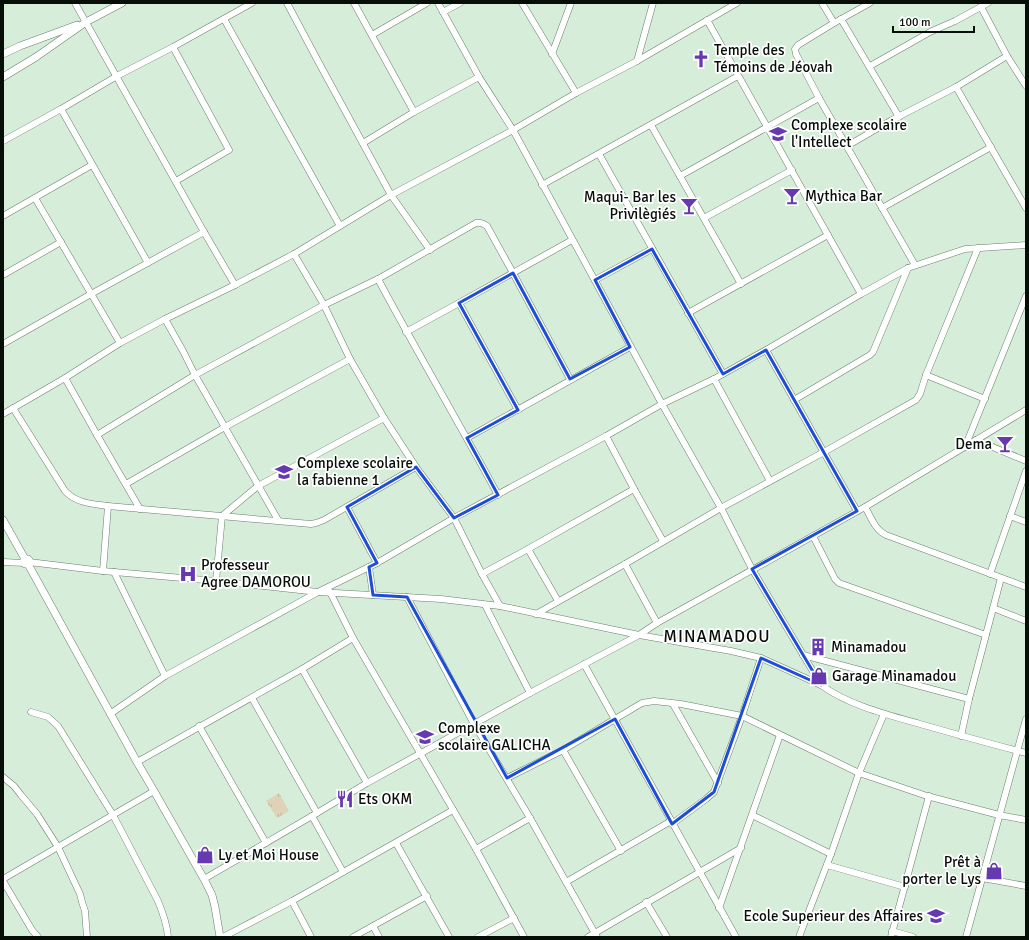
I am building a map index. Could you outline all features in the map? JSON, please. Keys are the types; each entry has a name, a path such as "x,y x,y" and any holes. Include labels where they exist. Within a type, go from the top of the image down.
{"street":[{"path":"75,3 235,285"},
{"path":"3,77 36,57 86,22 122,3"},
{"path":"3,141 117,76 252,3"},
{"path":"287,3 318,63 391,195 430,250"},
{"path":"354,3 414,112"},
{"path":"372,35 427,3"},
{"path":"438,3 479,76 512,130 595,280 630,347 721,508 752,569 821,685"},
{"path":"443,12 460,3"},
{"path":"522,3 576,93"},
{"path":"552,54 570,3"},
{"path":"637,61 654,3"},
{"path":"3,414 65,378 120,343 164,319 235,285 294,254 391,195 637,61 737,3"},
{"path":"822,3 834,23"},
{"path":"870,3 798,44 795,49 796,54 819,98 915,265"},
{"path":"870,66 930,32 988,3"},
{"path":"981,7 1007,56 1025,82"},
{"path":"224,19 340,226"},
{"path":"841,19 900,117"},
{"path":"707,20 861,294"},
{"path":"3,54 20,46 86,22"},
{"path":"172,47 229,150 176,181"},
{"path":"847,146 956,87 1007,56"},
{"path":"363,143 414,112 479,76"},
{"path":"542,185 738,76"},
{"path":"956,87 1026,208"},
{"path":"680,176 819,98"},
{"path":"61,109 148,263"},
{"path":"651,125 741,284"},
{"path":"882,208 991,147"},
{"path":"599,154 723,374"},
{"path":"3,216 92,165"},
{"path":"704,218 792,170"},
{"path":"35,198 120,343"},
{"path":"97,435 195,375 324,305 378,279 479,222 487,226 514,273 570,379"},
{"path":"3,344 204,232"},
{"path":"688,313 828,235"},
{"path":"406,332 572,240"},
{"path":"3,275 61,242"},
{"path":"110,714 165,676 318,592 377,563 454,518 662,404 714,380 908,268 965,249 1026,245"},
{"path":"536,614 721,508 913,402 920,394 926,375 978,248"},
{"path":"595,280 652,249"},
{"path":"294,254 324,305 350,358 384,418 416,467 454,518 500,606"},
{"path":"794,400 872,354 908,268"},
{"path":"378,279 406,332 498,495"},
{"path":"965,447 1026,296"},
{"path":"459,303 518,410"},
{"path":"164,319 278,520"},
{"path":"467,438 570,379 630,347"},
{"path":"766,350 857,511"},
{"path":"126,484 225,426 350,358"},
{"path":"926,375 985,398"},
{"path":"65,378 140,509"},
{"path":"714,380 770,481"},
{"path":"14,408 64,491 74,499 86,503 140,509 316,523 321,522 416,467"},
{"path":"204,879 420,753 638,635 752,569 865,507 1026,410"},
{"path":"216,581 222,516 258,486 384,418"},
{"path":"606,436 663,541"},
{"path":"976,440 1026,461"},
{"path":"990,574 1026,471"},
{"path":"482,574 634,489"},
{"path":"104,571 108,506"},
{"path":"347,507 377,563"},
{"path":"865,507 877,528 882,533 1026,587"},
{"path":"1010,516 1026,522"},
{"path":"3,520 110,714 204,879 212,895 221,937 235,935 453,810"},
{"path":"812,536 835,579 839,583 986,635"},
{"path":"528,549 558,602"},
{"path":"3,562 27,562 318,592 407,597 500,606 638,635 731,651 760,658 821,685 843,698 884,714 1026,753"},
{"path":"625,564 657,623"},
{"path":"369,567 374,595"},
{"path":"114,572 165,676"},
{"path":"961,736 969,699 1001,578"},
{"path":"330,592 353,638 476,849 524,937"},
{"path":"407,597 474,724 507,778 596,935"},
{"path":"485,605 530,693"},
{"path":"993,608 1026,620"},
{"path":"137,762 252,698 353,638"},
{"path":"803,655 969,699"},
{"path":"566,882 671,822 706,800 714,792 742,716 760,658"},
{"path":"584,664 736,937"},
{"path":"302,669 367,783"},
{"path":"252,698 315,815 343,872"},
{"path":"507,778 563,750 642,704 654,701 742,716 859,773 929,796 999,815 1026,820"},
{"path":"673,704 718,783"},
{"path":"31,712 48,717 58,726 113,815 158,901 165,919 168,937"},
{"path":"799,937 827,865 859,773 884,714"},
{"path":"966,937 1026,719"},
{"path":"200,726 266,843"},
{"path":"719,908 780,735"},
{"path":"563,750 621,851"},
{"path":"3,777 14,786 37,814 58,846 85,911 87,937"},
{"path":"38,937 32,930 3,880 58,846 154,791"},
{"path":"913,937 892,934 929,796"},
{"path":"752,815 831,854"},
{"path":"476,849 530,818"},
{"path":"396,843 449,937"},
{"path":"588,937 596,935 646,902 741,848"},
{"path":"827,865 905,887"},
{"path":"982,878 1026,886"},
{"path":"353,937 427,896"},
{"path":"292,901 311,937"},
{"path":"646,902 667,937"},
{"path":"478,937 514,918"},
{"path":"372,926 379,937"}],"highlighted area":[{"path":"652,249 723,374 766,350 857,511 752,569 821,685 761,658 714,792 672,824 615,719 507,778 407,597 373,595 369,567 377,563 347,507 416,467 454,518 498,495 467,438 518,410 459,303 513,273 570,379 630,347 595,280"}],"green space":[{"path":"279,793 289,811 277,818 266,801"}],"place":[{"name":"Temple des Témoins de Jéovah","path":"701,59"},
{"name":"Complexe scolaire l'Intellect","path":"778,134"},
{"name":"Mythica Bar","path":"792,196"},
{"name":"Maqui- Bar les Privilègiés","path":"689,206"},
{"name":"Dema","path":"1005,444"},
{"name":"Complexe scolaire la fabienne 1","path":"284,472"},
{"name":"Professeur Agree DAMOROU","path":"188,574"},
{"name":"Minamadou","path":"818,647"},
{"name":"Garage Minamadou","path":"819,676"},
{"name":"Complexe scolaire GALICHA","path":"425,737"},
{"name":"Ets OKM","path":"345,799"},
{"name":"Ly et Moi House","path":"205,855"},
{"name":"Prêt à porter le Lys","path":"994,871"},
{"name":"Ecole Superieur des Affaires","path":"936,916"}],"district":[{"name":"MINAMADOU","path":"717,636"}]}
